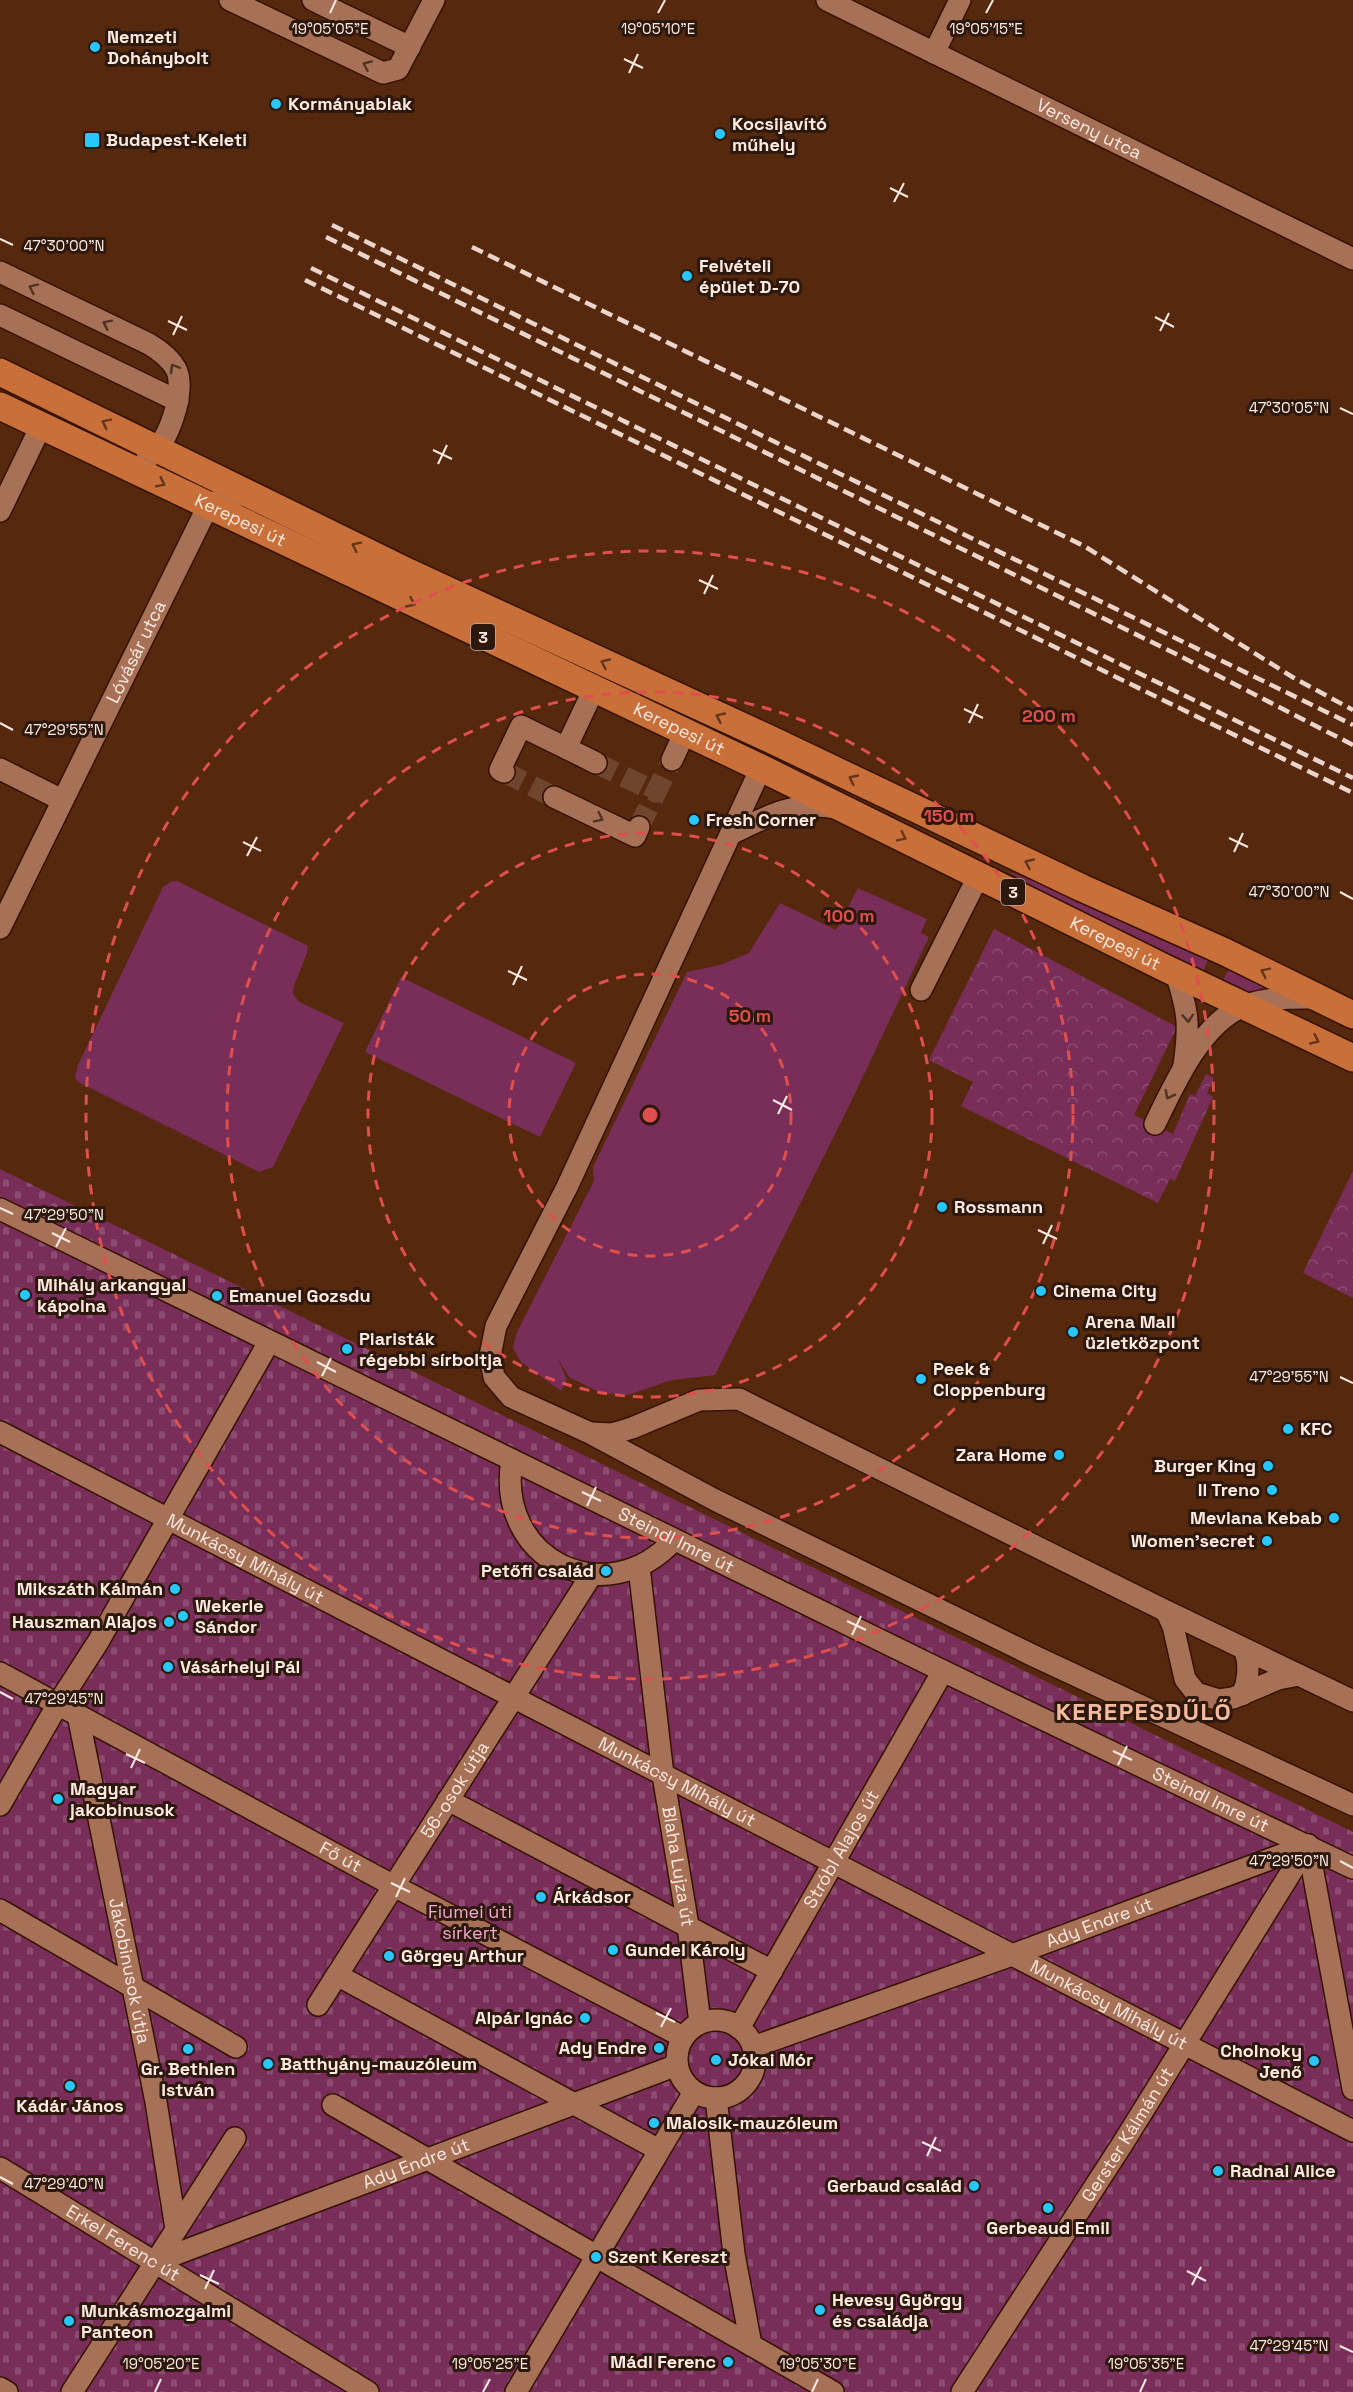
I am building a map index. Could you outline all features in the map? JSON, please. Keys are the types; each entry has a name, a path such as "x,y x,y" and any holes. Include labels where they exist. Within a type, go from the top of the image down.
{"main road":[{"name":"Kerepesi út","path":"0,372 408,572 774,741 1082,888 1225,952 1353,1015"},
{"name":"Kerepesi út","path":"0,406 761,768 1353,1058"}],"street":[{"path":"230,0 383,73 398,69 432,1"},
{"path":"313,0 410,47"},
{"path":"934,53 960,0"},
{"name":"Verseny utca","path":"830,1 1353,259"},
{"path":"0,272 148,344 160,351 177,370 180,381 178,401 159,448 142,461 114,461"},
{"path":"0,315 178,401"},
{"path":"0,511 41,426"},
{"path":"208,506 225,497 250,495"},
{"name":"Lóvásár utca","path":"0,928 208,506"},
{"path":"566,748 594,689"},
{"path":"502,771 521,726 596,763"},
{"path":"672,760 685,732"},
{"path":"761,768 567,1187 496,1326 490,1356 494,1377 511,1397 590,1433 716,1500 980,1629 1353,1805"},
{"path":"0,769 62,800"},
{"path":"554,796 635,836 639,827"},
{"path":"731,834 767,816 798,806 822,806 849,811"},
{"path":"921,990 979,874"},
{"path":"1176,973 1187,1007 1189,1031 1184,1065"},
{"path":"1155,1124 1184,1065 1218,1023 1243,1006 1273,998 1317,998"},
{"name":"Steindl Imre út","path":"0,1209 674,1540 1353,1868"},
{"path":"0,1805 58,1704 98,1641 166,1518 269,1342"},
{"path":"590,1433 612,1434 632,1428 699,1400 739,1399 1245,1650 1353,1701"},
{"name":"Munkácsy Mihály út","path":"0,1432 1353,2131"},
{"path":"512,1460 509,1474 511,1504 523,1531 531,1543 552,1561 565,1568 608,1575 639,1567 652,1560 674,1540"},
{"name":"Blaha Lujza út","path":"639,1567 663,1775 688,1926 700,2023"},
{"name":"56-osok útja","path":"318,2005 592,1574"},
{"path":"1166,1611 1173,1626 1185,1679 1196,1693 1219,1700 1233,1698 1278,1679 1299,1675"},
{"path":"1180,1656 1195,1639 1211,1633"},
{"path":"1242,1695 1246,1686 1248,1669 1245,1650"},
{"name":"Stróbl Alajos út","path":"739,2028 943,1671"},
{"name":"Fő út","path":"0,1673 394,1886 683,2037"},
{"name":"Jakobinusok útja","path":"78,1715 156,2102 176,2229"},
{"path":"448,1800 772,1971"},
{"path":"1308,1845 1353,2089"},
{"name":"Ady Endre út","path":"753,2047 1308,1845"},
{"name":"Gerster Kálmán út","path":"962,2392 1123,2143 1308,1845"},
{"path":"0,1910 236,2047"},
{"path":"337,1975 659,2150"},
{"path":"721,2020 739,2028 748,2037 753,2047 754,2067 745,2085 737,2092 716,2098 694,2092 686,2085 677,2065 676,2055 683,2037 700,2023 721,2020"},
{"name":"Ady Endre út","path":"155,2262 677,2065"},
{"path":"516,2392 694,2092"},
{"path":"716,2098 734,2254 751,2345"},
{"path":"333,2105 832,2392"},
{"path":"72,2392 235,2138"},
{"name":"Erkel Ferenc út","path":"0,2168 368,2392"},
{"path":"0,2388 7,2392"}],"green space":[{"path":"1007,871 1104,909 1209,958 1202,973 1053,898"},
{"path":"172,881 177,881 308,946 293,994 299,1002 344,1023 273,1167 259,1172 78,1082 75,1077 78,1065 163,887"},
{"path":"858,888 927,919 921,933 929,937 848,1108 715,1375 672,1380 628,1395 601,1393 569,1377 558,1359 567,1380 561,1391 521,1362 513,1348 516,1334 594,1181 593,1167 687,972 720,965 749,953 780,903 836,930"},
{"path":"994,929 1177,1027 1134,1115 1173,1134 1190,1094 1195,1096 1206,1074 1214,1078 1207,1093 1213,1097 1175,1181 1170,1179 1158,1203 961,1106 973,1082 929,1060"},
{"path":"1230,968 1281,991 1261,990 1243,993 1221,983"},
{"path":"401,977 576,1063 540,1137 365,1052"},
{"name":"Fiumei úti sírkert","path":"0,1169 1353,1832 1353,2392 0,2392"},
{"path":"1353,1171 1353,1298 1303,1273"}],"tunnel":[{"path":"596,763 656,792 672,760"},
{"path":"504,772 554,797"},
{"path":"639,827 656,792"}],"railway":[{"path":"332,225 1353,725"},
{"path":"326,237 1172,652 1353,745"},
{"path":"472,247 1084,546 1294,678 1353,710"},
{"path":"311,268 1353,778"},
{"path":"305,280 1353,793"}],"place":[{"name":"Nemzeti Dohánybolt","path":"95,47"},
{"name":"Kormányablak","path":"276,104"},
{"name":"Kocsijavító műhely","path":"720,134"},
{"name":"Budapest-Keleti","path":"92,140"},
{"name":"Felvételi épület D-70","path":"687,276"},
{"name":"Fresh Corner","path":"694,820"},
{"name":"Rossmann","path":"942,1207"},
{"name":"Cinema City","path":"1041,1291"},
{"name":"Mihály arkangyal kápolna","path":"25,1295"},
{"name":"Emanuel Gozsdu","path":"217,1296"},
{"name":"Arena Mall üzletközpont","path":"1073,1332"},
{"name":"Piaristák régebbi sírboltja","path":"347,1349"},
{"name":"Peek & Cloppenburg","path":"921,1379"},
{"name":"KFC","path":"1288,1429"},
{"name":"Zara Home","path":"1059,1455"},
{"name":"Burger King","path":"1268,1466"},
{"name":"Il Treno","path":"1272,1490"},
{"name":"Mevlana Kebab","path":"1334,1518"},
{"name":"Women'secret","path":"1267,1541"},
{"name":"Petőfi család","path":"606,1571"},
{"name":"Mikszáth Kálmán","path":"175,1589"},
{"name":"Wekerle Sándor","path":"183,1616"},
{"name":"Hauszman Alajos","path":"169,1622"},
{"name":"Vásárhelyi Pál","path":"168,1667"},
{"name":"Magyar jakobinusok","path":"58,1799"},
{"name":"Árkádsor","path":"541,1897"},
{"name":"Gundel Károly","path":"613,1950"},
{"name":"Görgey Arthur","path":"389,1956"},
{"name":"Alpár Ignác","path":"585,2018"},
{"name":"Ady Endre","path":"659,2048"},
{"name":"Gr. Bethlen István","path":"188,2049"},
{"name":"Jókai Mór","path":"716,2060"},
{"name":"Cholnoky Jenő","path":"1314,2061"},
{"name":"Batthyány-mauzóleum","path":"268,2064"},
{"name":"Kádár János","path":"70,2086"},
{"name":"Malosik-mauzóleum","path":"654,2123"},
{"name":"Radnai Alice","path":"1218,2171"},
{"name":"Gerbaud család","path":"974,2186"},
{"name":"Gerbeaud Emil","path":"1048,2208"},
{"name":"Szent Kereszt","path":"596,2257"},
{"name":"Hevesy György és családja","path":"820,2310"},
{"name":"Munkásmozgalmi Panteon","path":"69,2321"},
{"name":"Mádl Ferenc","path":"728,2362"}],"district":[{"name":"KEREPESDŰLŐ","path":"1144,1712"}]}
